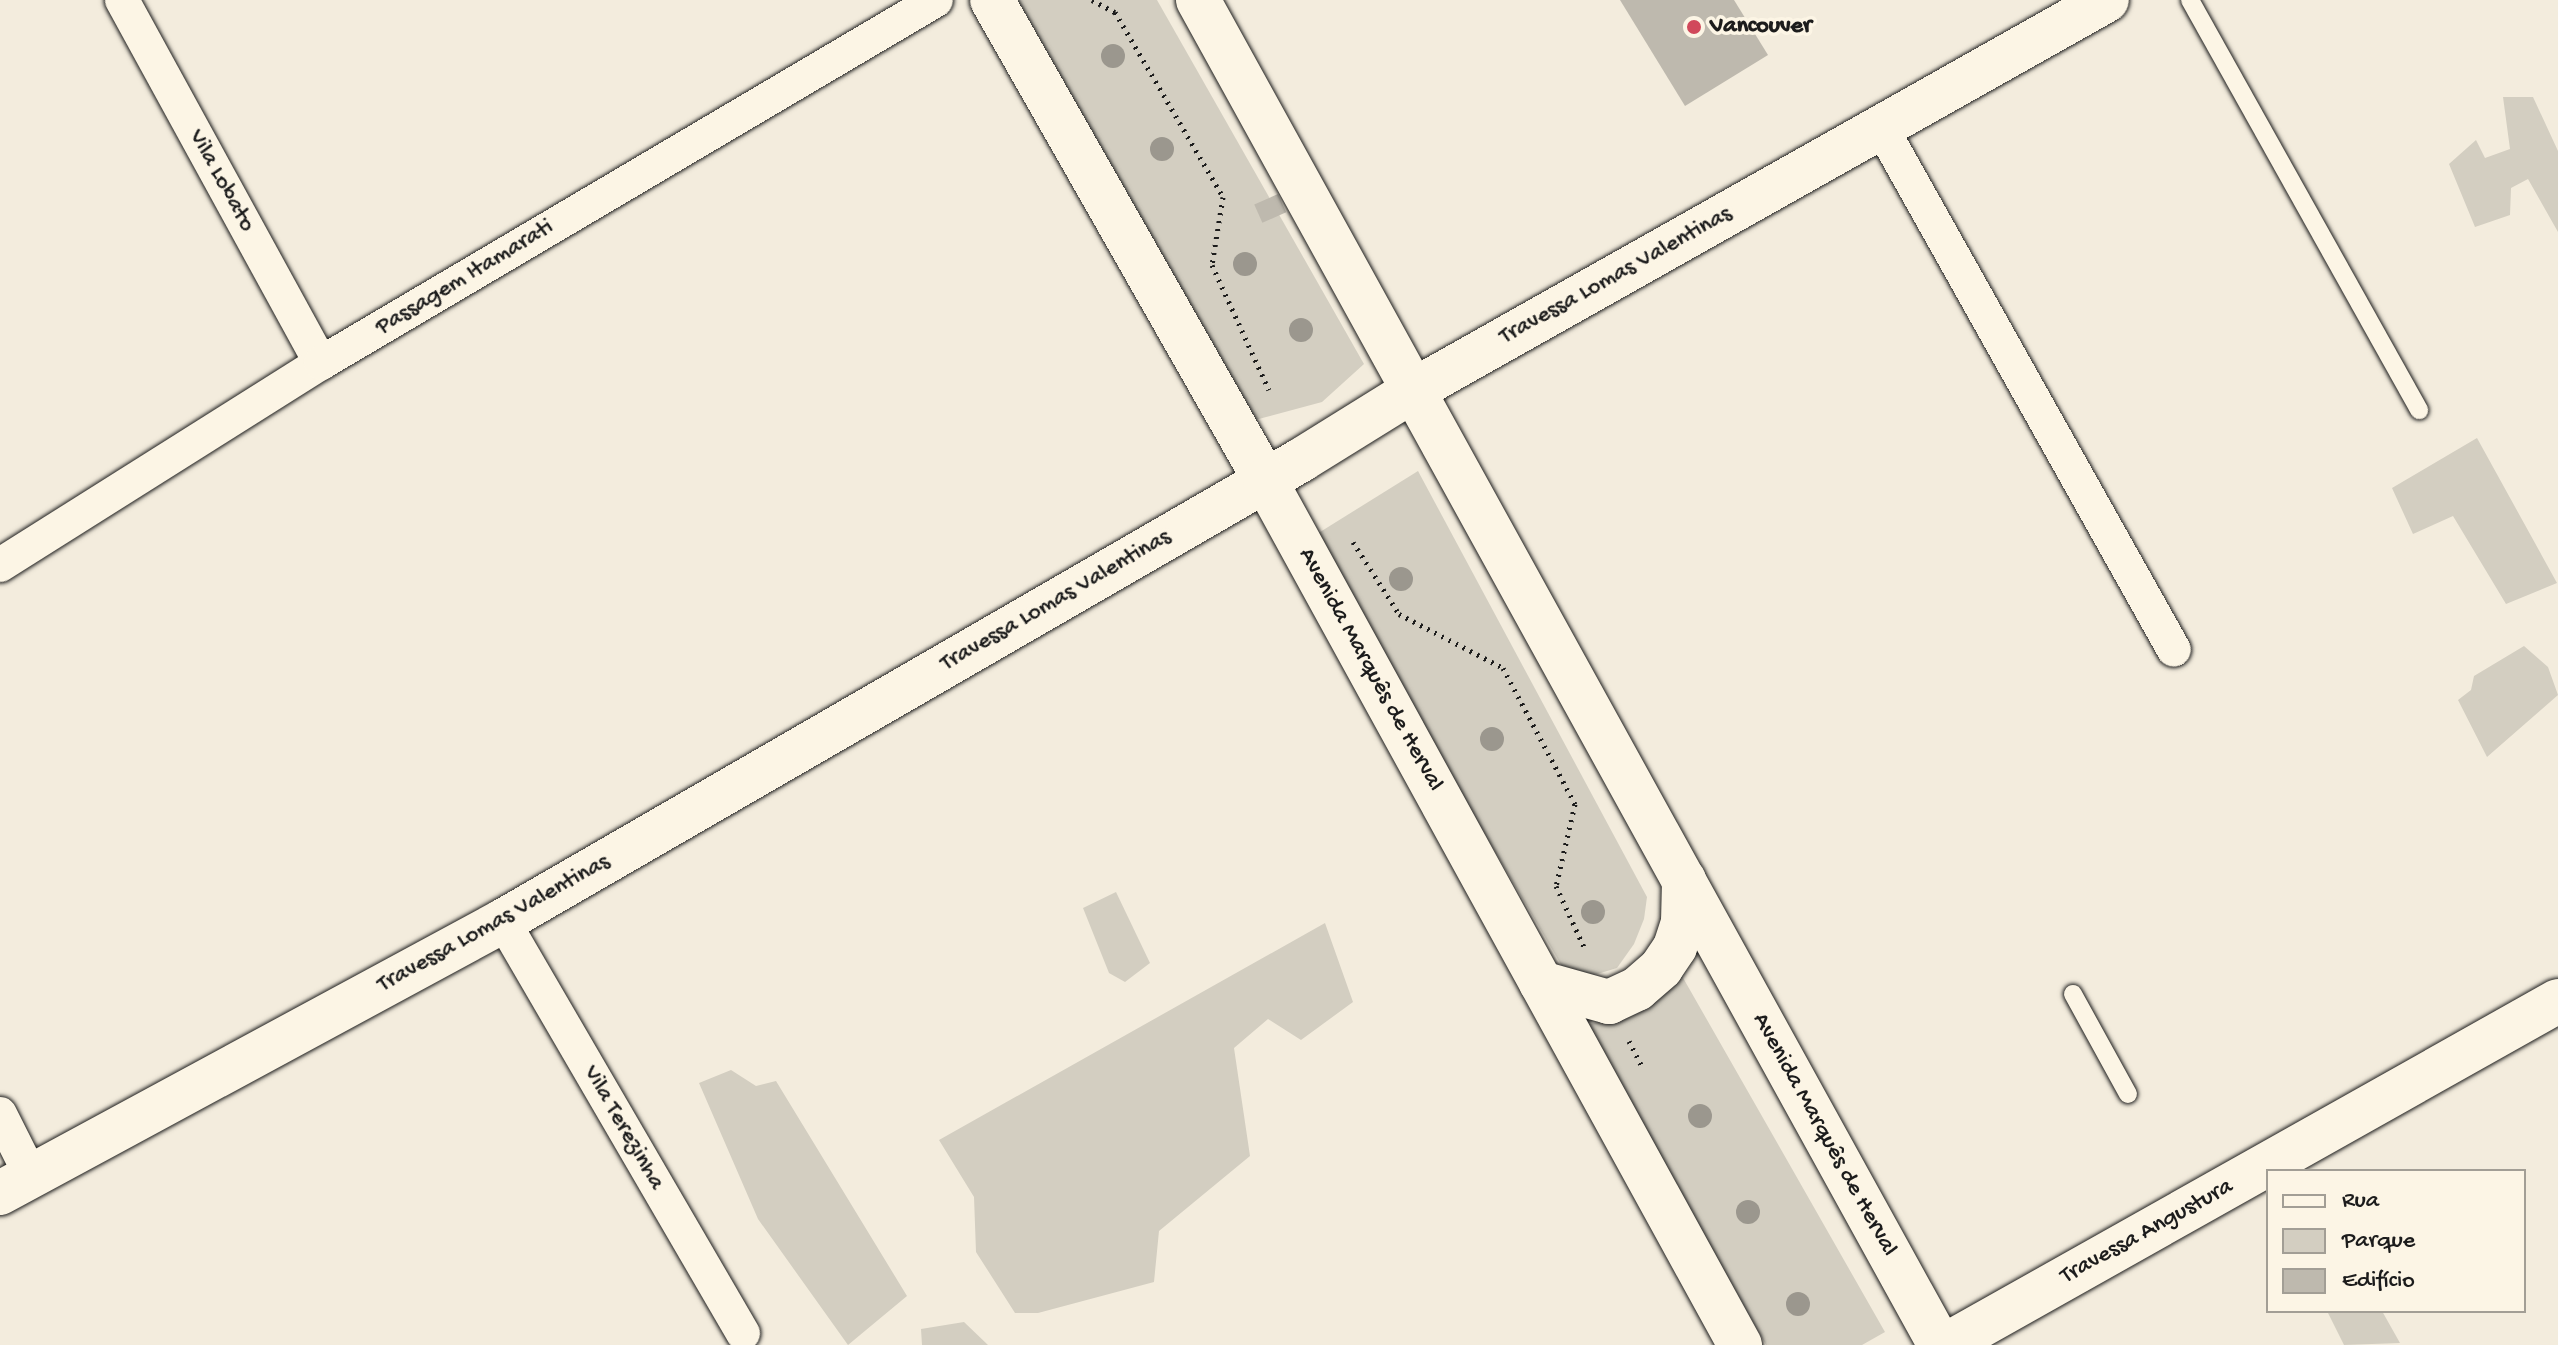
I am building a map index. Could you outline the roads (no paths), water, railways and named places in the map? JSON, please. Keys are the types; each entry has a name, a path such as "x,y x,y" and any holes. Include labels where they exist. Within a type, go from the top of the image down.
{"main road":[{"name":"Avenida Marquês de Herval","path":"992,0 1283,470 1541,983 1740,1345"},
{"name":"Avenida Marquês de Herval","path":"1198,0 1943,1345"},
{"name":"Travessa Lomas Valentinas","path":"16,1185 503,921 1283,470 1414,390 2107,0"},
{"path":"1541,983 1609,1002 1637,989 1661,968 1675,947 1683,922 1684,880"},
{"name":"Travessa Angustura","path":"1943,1345 2558,1001"}],"street":[{"name":"Vila Lobato","path":"122,0 321,363"},
{"name":"Passagem Itamarati","path":"0,565 321,363 936,0"},
{"path":"1881,127 2174,650"},
{"name":"Vila Terezinha","path":"503,921 743,1333"},
{"path":"0,1114 16,1185"}],"lane":[{"path":"2190,0 2419,410"},
{"path":"2073,994 2128,1094"}],"place":[{"name":"Vancouver","path":"1694,27"}]}
